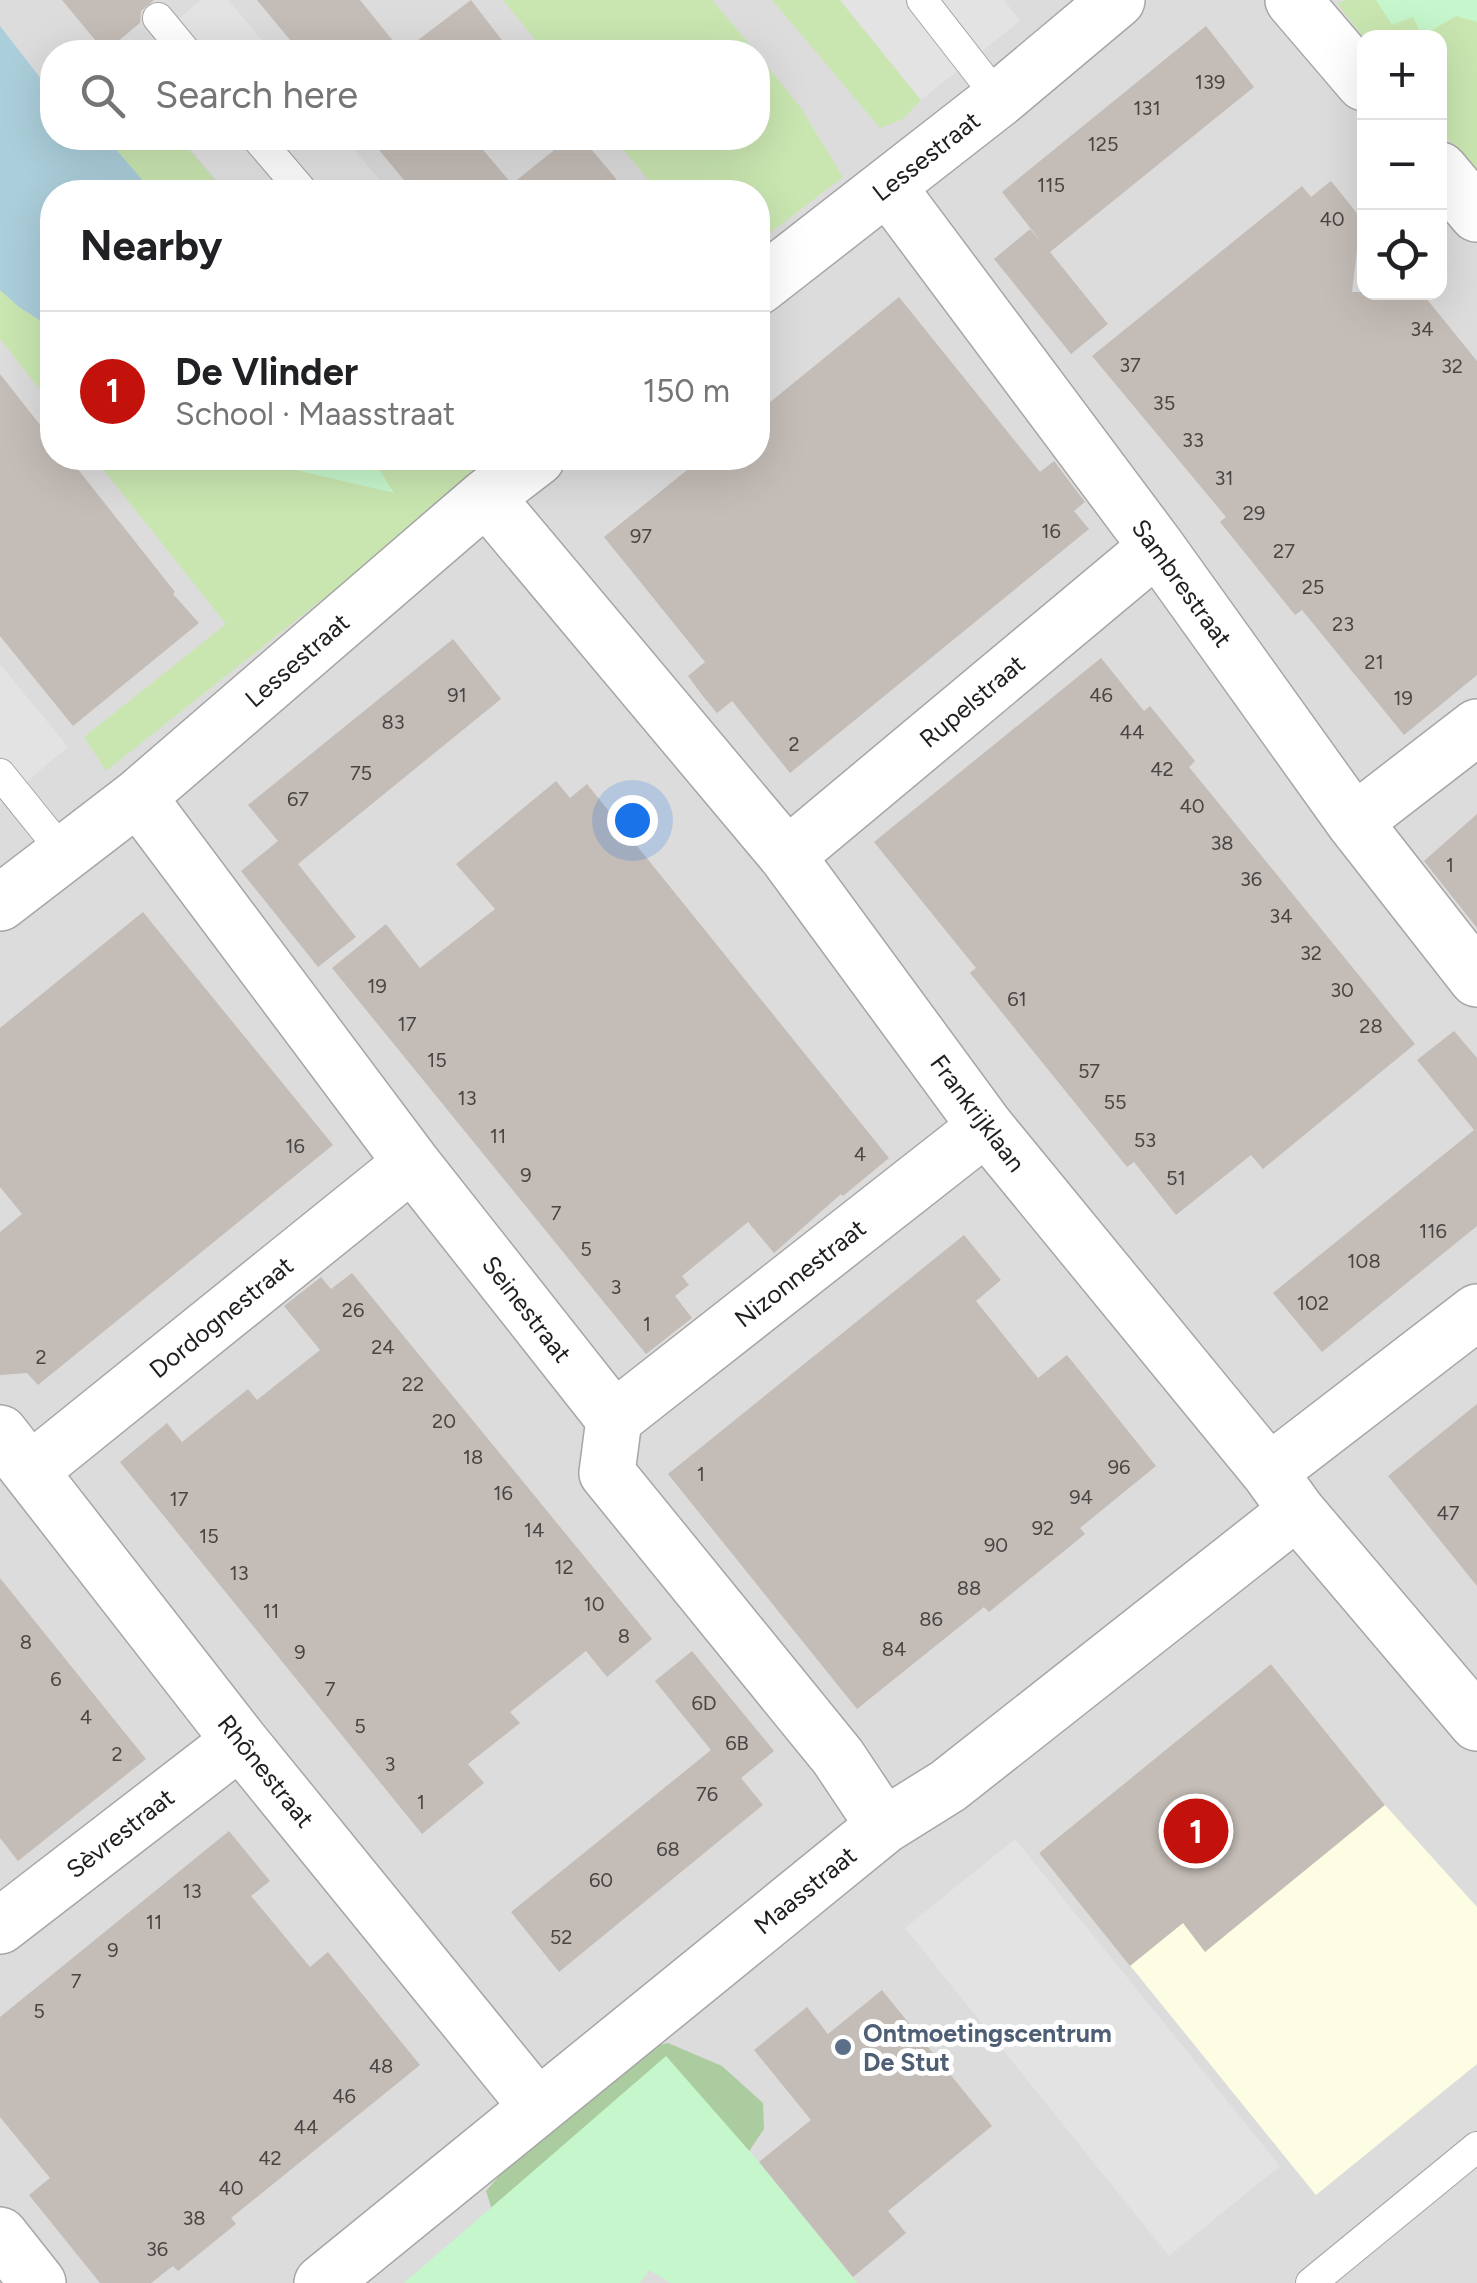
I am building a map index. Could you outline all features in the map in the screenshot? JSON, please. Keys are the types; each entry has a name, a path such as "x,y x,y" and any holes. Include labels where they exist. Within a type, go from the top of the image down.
{"street":[{"name":"Lessestraat","path":"770,279 1117,0"},
{"path":"1293,0 1357,75"},
{"path":"1447,178 1477,214"},
{"name":"Sambrestraat","path":"888,187 1157,548 1354,822 1477,978"},
{"name":"Lessestraat","path":"0,903 138,797 518,470"},
{"name":"Frankrijklaan","path":"520,470 787,856 986,1127 1477,1723"},
{"name":"Rupelstraat","path":"787,856 1157,548"},
{"path":"1354,822 1477,727"},
{"name":"Seinestraat","path":"138,797 412,1163 614,1419"},
{"name":"Nizonnestraat","path":"614,1419 986,1127"},
{"name":"Dordognestraat","path":"15,1452 412,1163"},
{"name":"Maasstraat","path":"322,2283 884,1826 948,1786 1283,1492 1477,1312"},
{"path":"614,1419 607,1473 838,1758 884,1826"},
{"name":"Rhônestraat","path":"15,1452 240,1740 538,2106"},
{"name":"Sèvrestraat","path":"0,1926 240,1740"},
{"path":"0,2234 38,2283"}],"lane":[{"name":"Lessestraat","path":"922,0 999,98"},
{"path":"158,18 176,40"},
{"path":"267,150 293,180"},
{"path":"0,774 63,852"},
{"path":"1310,2283 1477,2147"}],"shaded area":[{"path":"0,0 1477,0 1477,2283 0,2283"},
{"path":"201,0 228,0 262,40 153,40"},
{"path":"840,0 1004,0 1020,21 921,100"},
{"path":"191,150 354,150 380,180 217,180"},
{"path":"0,664 68,747 0,804"},
{"path":"1271,1664 1385,1805 1477,1907 1477,2064 1316,2195 1039,1853"},
{"path":"1015,1839 1280,2166 1169,2256 905,1928"}],"green space":[{"path":"503,0 712,0 746,40 535,40"},
{"path":"772,0 840,0 921,100 903,119 880,128"},
{"path":"1376,0 1477,0 1477,22 1456,16 1432,30 1419,30 1413,17 1392,25"},
{"path":"1477,0 1477,175 1447,138 1447,30 1358,30 1337,3"},
{"path":"770,70 801,108 843,177 770,233 770,180 648,180 624,150 770,150"},
{"path":"116,150 189,150 215,180 143,180"},
{"path":"0,290 40,320 40,390 0,339"},
{"path":"104,470 485,470 106,771 84,737 226,624"},
{"path":"295,470 380,470 394,493"},
{"path":"668,2043 722,2066 763,2103 764,2129 735,2172 502,2241 486,2191 529,2142 642,2049"},
{"path":"666,2056 857,2283 671,2283 649,2270 640,2283 404,2283"}],"water":[{"path":"0,26 40,78 40,150 116,150 143,180 40,180 40,320 0,290"}],"building":[{"path":"62,0 154,0 141,11 140,23 119,40 95,40"},
{"path":"257,0 360,0 392,40 290,40"},
{"path":"471,0 502,40 418,40"},
{"path":"1206,26 1254,87 1050,252 1108,324 1071,354 994,259 1030,229 1042,243 1002,192"},
{"path":"379,150 483,150 509,180 404,180"},
{"path":"554,150 592,150 617,180 517,180"},
{"path":"1331,181 1357,213 1352,292 1357,292 1357,300 1427,300 1477,361 1477,675 1404,735 1302,610 1295,615 1220,522 1226,517 1092,356 1302,186 1311,197"},
{"path":"899,297 1040,472 1054,461 1085,502 1074,511 1089,529 790,773 732,701 717,713 702,695 688,676 705,662 604,537 687,470 770,470 770,402"},
{"path":"0,374 40,425 40,470 78,470 199,623 73,726 0,636"},
{"path":"453,639 501,699 298,864 356,937 318,967 241,871 278,841 248,805"},
{"path":"1101,658 1144,711 1150,706 1195,761 1189,767 1415,1044 1263,1169 1251,1155 1176,1215 1134,1162 1127,1167 1054,1077 970,973 976,968 874,842"},
{"path":"556,781 570,798 587,784 889,1158 774,1253 748,1222 682,1276 689,1285 675,1296 692,1318 646,1354 332,968 386,924 420,968 495,909 456,864"},
{"path":"1477,814 1477,928 1424,861"},
{"path":"143,912 333,1145 38,1385 27,1373 0,1375 0,1232 22,1214 0,1187 0,1028"},
{"path":"1454,1031 1477,1058 1477,1226 1322,1352 1273,1293 1474,1130 1417,1060"},
{"path":"964,1235 1001,1280 976,1301 1038,1378 1067,1355 1156,1466 1080,1528 1085,1534 1047,1565 989,1612 984,1607 857,1709 668,1474"},
{"path":"352,1273 652,1639 607,1677 586,1651 510,1712 520,1723 468,1764 484,1783 422,1834 120,1462 167,1423 182,1442 248,1389 257,1400 320,1350 284,1306 321,1277 331,1289"},
{"path":"1477,1404 1477,1586 1388,1476"},
{"path":"0,1578 146,1759 18,1861 0,1838"},
{"path":"692,1651 774,1751 741,1778 763,1805 559,1972 511,1912 711,1750 655,1681"},
{"path":"1271,1664 1385,1805 1205,1952 1183,1923 1130,1966 1039,1853"},
{"path":"229,1831 270,1881 251,1896 310,1967 328,1952 420,2065 231,2218 236,2224 178,2271 173,2266 151,2283 100,2283 29,2195 50,2178 0,2117 0,2017"},
{"path":"882,1990 992,2126 888,2211 906,2233 853,2277 759,2162 811,2120 754,2050 807,2007 828,2034"}],"place":[{"name":"De Vlinder","path":"1196,1831"},
{"name":"Ontmoetingscentrum De Stut","path":"843,2047"}]}
